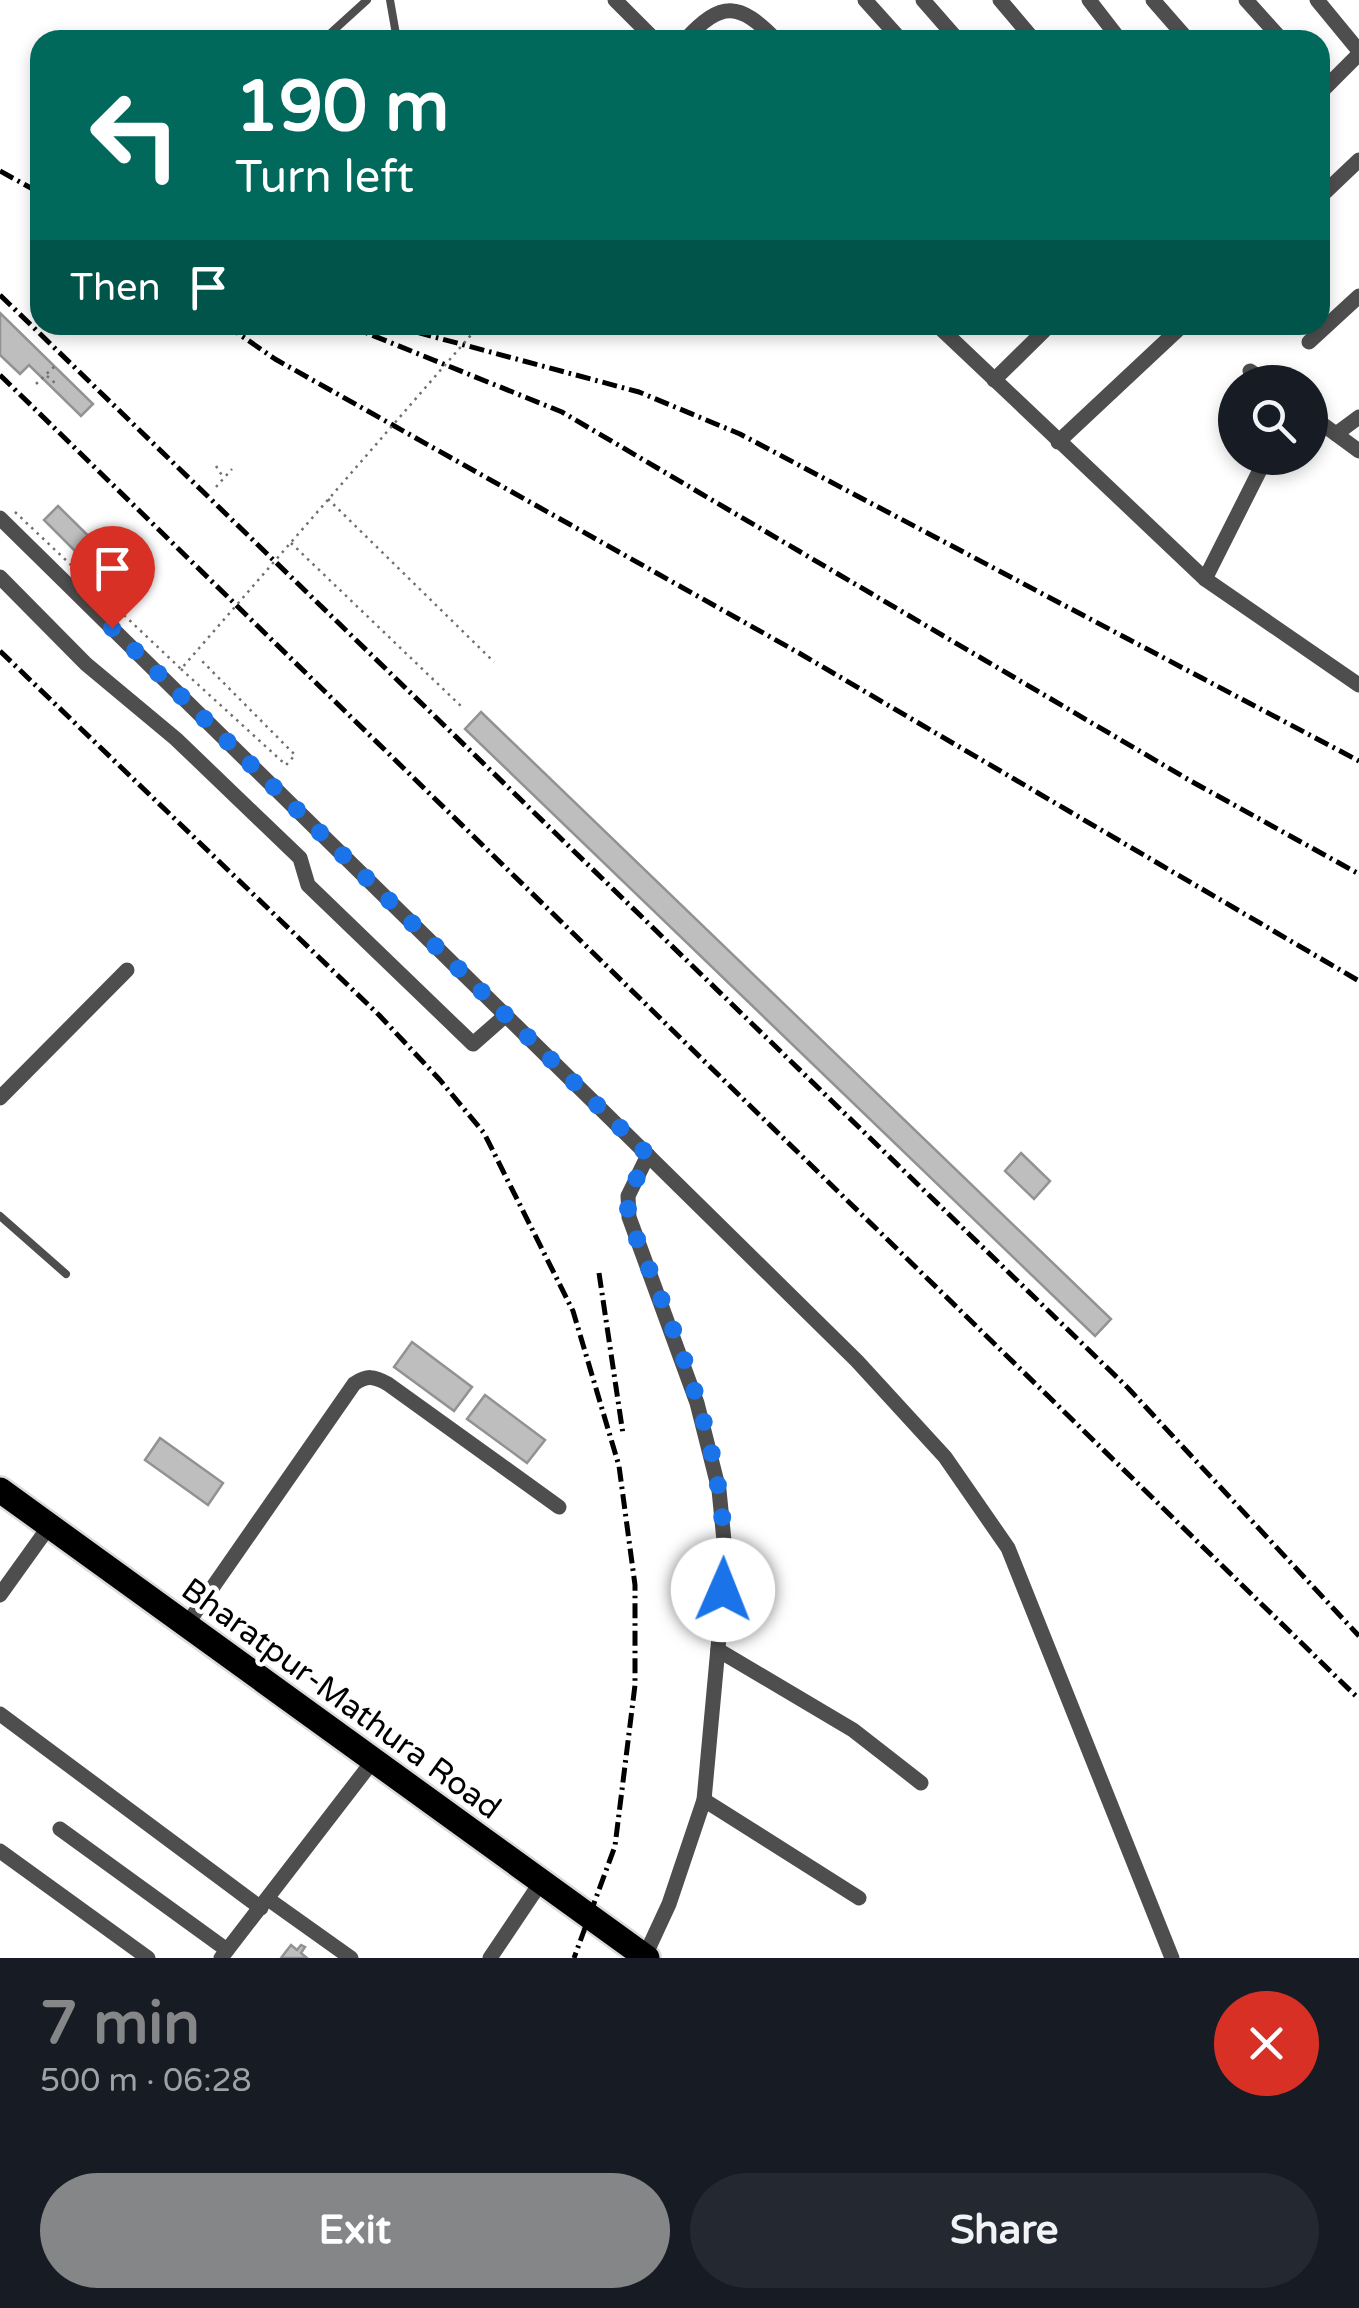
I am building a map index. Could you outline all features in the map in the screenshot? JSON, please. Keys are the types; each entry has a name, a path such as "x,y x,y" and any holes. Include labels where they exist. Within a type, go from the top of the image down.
{"highway":[{"name":"Bharatpur-Mathura Road","path":"0,1490 184,1627 645,1957"}],"street":[{"path":"615,0 641,30"},
{"path":"865,0 892,30"},
{"path":"923,0 949,30"},
{"path":"1000,0 1026,30"},
{"path":"1089,0 1112,30"},
{"path":"1153,0 1179,30"},
{"path":"1246,0 1273,30"},
{"path":"1317,0 1359,52 1330,80"},
{"path":"693,30 702,21 733,10 753,16 766,30"},
{"path":"1330,188 1359,160"},
{"path":"1330,323 1359,296"},
{"path":"947,335 1206,579 1359,685"},
{"path":"994,380 1040,335"},
{"path":"1058,442 1173,335"},
{"path":"1309,342 1317,335"},
{"path":"1336,434 1359,417"},
{"path":"1328,428 1359,451"},
{"path":"1206,579 1258,475"},
{"path":"7,515 857,1360 944,1457 1008,1548 1172,1958"},
{"path":"0,577 86,664 176,739 260,818 300,858 308,884 472,1044 506,1015"},
{"path":"3,1089 127,970"},
{"path":"645,1957 664,1917 704,1800 726,1560 720,1490 697,1404 628,1217 628,1196 648,1155"},
{"path":"184,1627 354,1384 364,1377 375,1376 388,1384 560,1507"},
{"path":"0,1596 48,1528"},
{"path":"718,1650 854,1730 921,1783"},
{"path":"0,1714 265,1904 351,1958"},
{"path":"60,1828 224,1954 372,1762"},
{"path":"704,1800 859,1898"},
{"path":"0,1851 148,1958"},
{"path":"490,1958 541,1882"}],"lane":[{"path":"334,30 367,0"},
{"path":"390,0 396,30"},
{"path":"0,1216 66,1274"}],"path":[{"path":"182,669 469,335"},
{"path":"36,384 57,364"},
{"path":"46,374 54,384"},
{"path":"216,466 224,478"},
{"path":"216,487 232,469"},
{"path":"328,499 494,662"},
{"path":"7,515 286,765 295,755 200,660"},
{"path":"291,543 464,709"}],"building":[{"path":"0,313 93,404 81,416 29,365 20,374 0,355"},
{"path":"58,506 114,561 110,566 123,579 113,589 44,520"},
{"path":"481,712 1111,1319 1095,1336 465,729"},
{"path":"1021,1153 1050,1181 1034,1199 1005,1171"},
{"path":"412,1342 472,1387 454,1411 394,1367"},
{"path":"485,1395 545,1440 527,1463 467,1419"},
{"path":"160,1438 223,1483 208,1505 145,1460"},
{"path":"291,1945 297,1950 301,1945 305,1947 301,1953 307,1958 281,1958"}],"railway":[{"path":"0,171 30,188"},
{"path":"0,295 30,324"},
{"path":"41,335 1128,1388 1359,1636"},
{"path":"240,335 275,359 799,653 1359,981"},
{"path":"372,335 562,412 1189,780 1359,874"},
{"path":"427,335 639,392 740,434 1359,761"},
{"path":"0,375 1359,1699"},
{"path":"0,651 379,1015 440,1080 484,1133 573,1311 619,1466 635,1585 635,1685 615,1846 574,1958"},
{"path":"599,1273 623,1434"}],"route":[{"path":"112,628 648,1155 628,1196 628,1217 697,1404 720,1490 726,1560 723,1590"}]}
